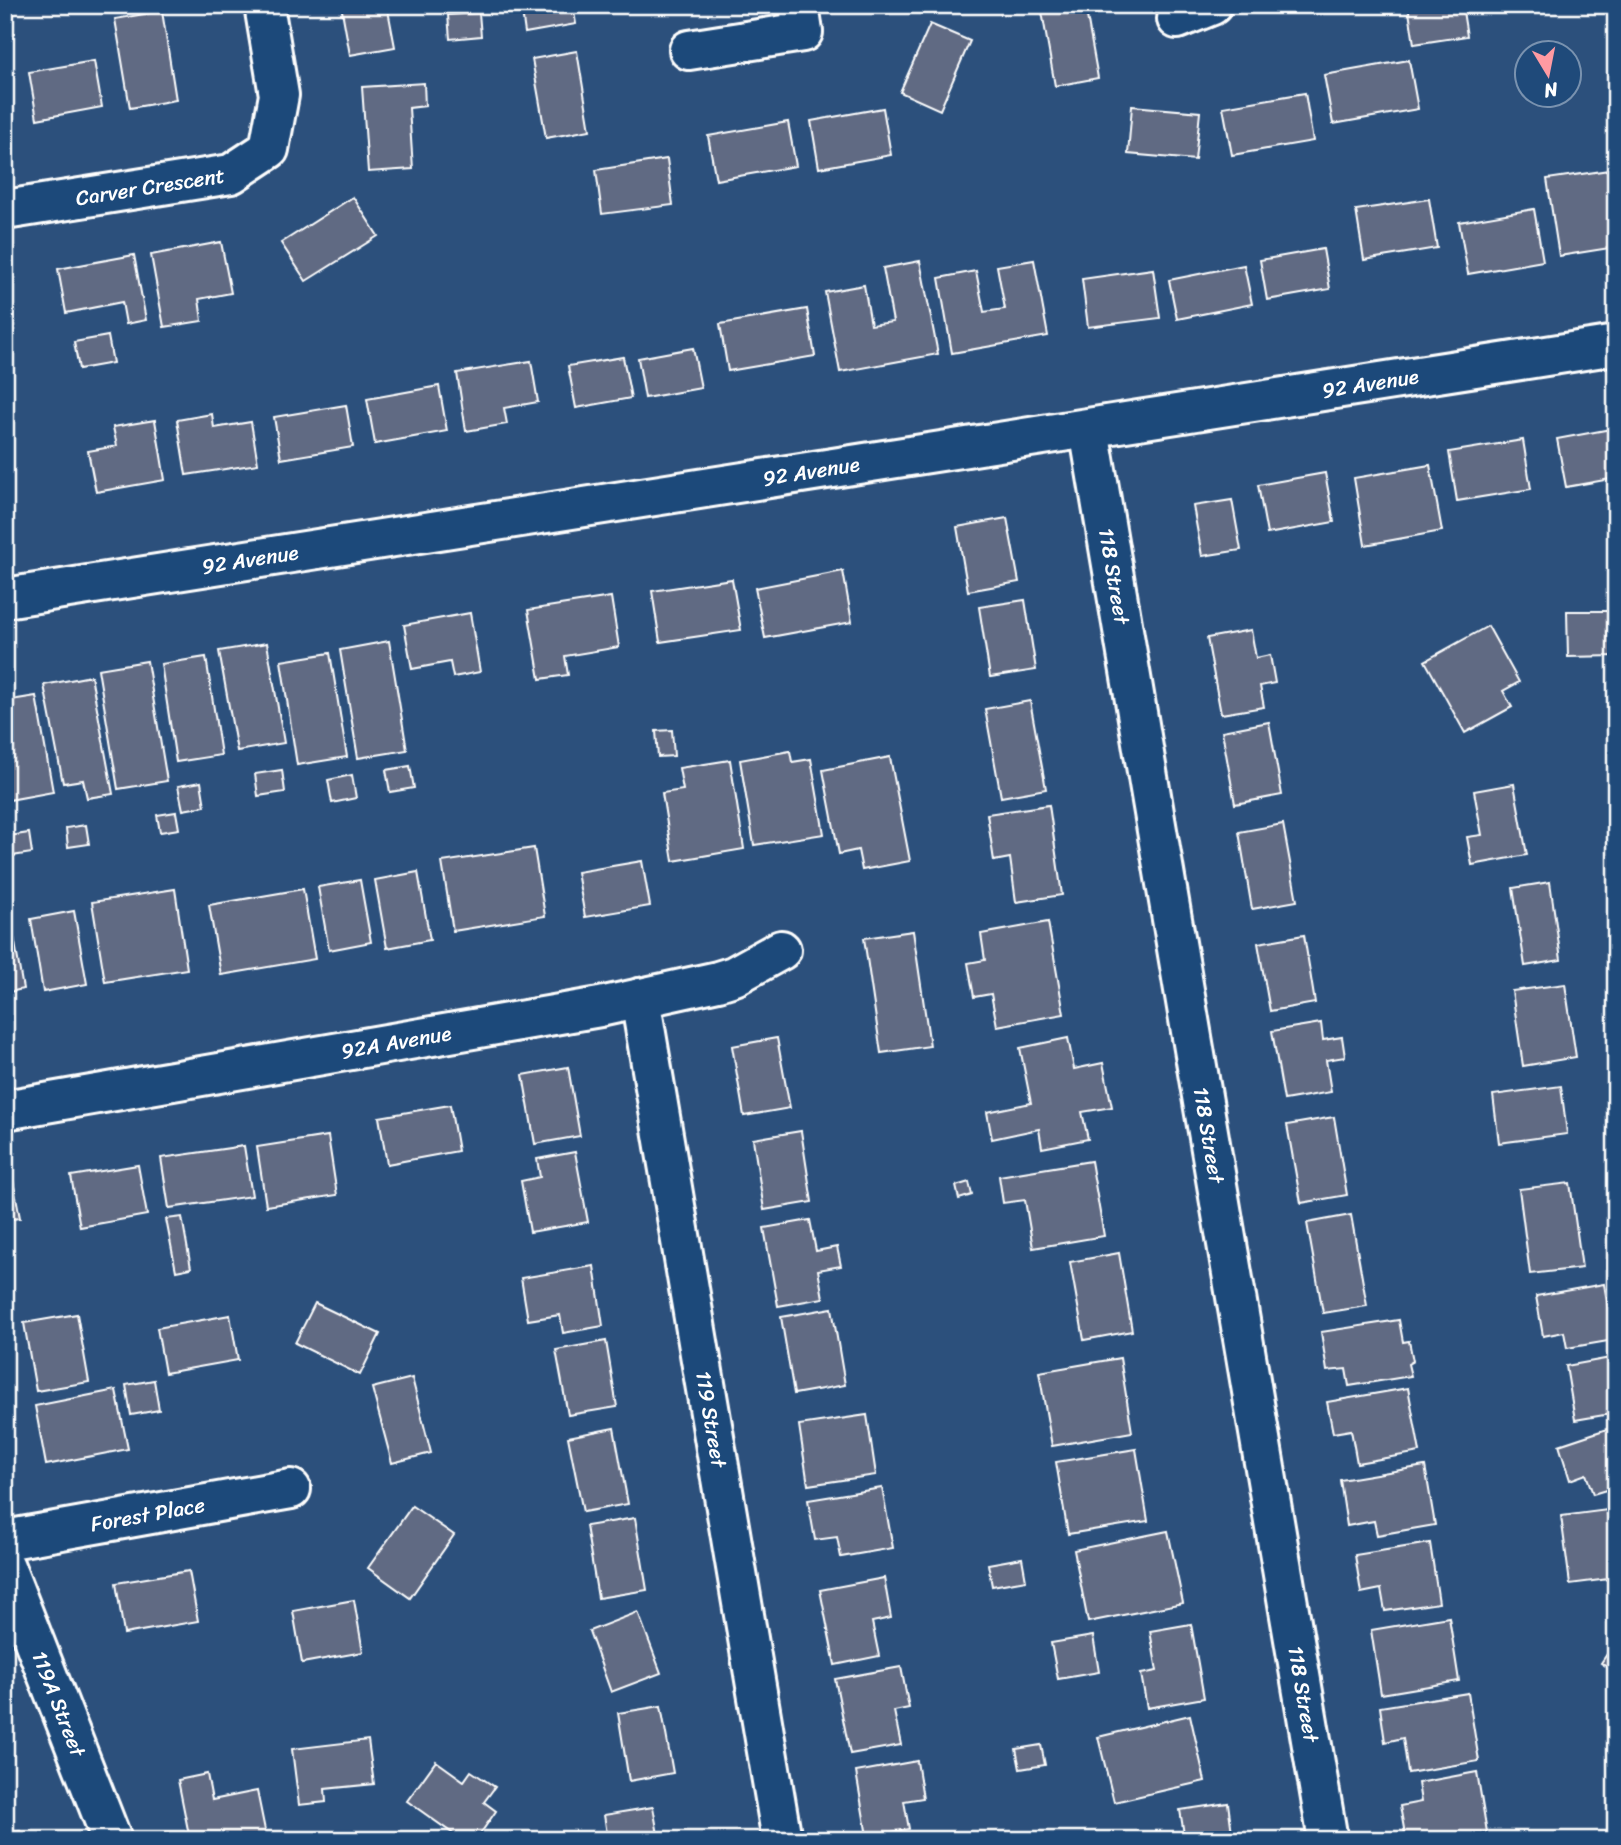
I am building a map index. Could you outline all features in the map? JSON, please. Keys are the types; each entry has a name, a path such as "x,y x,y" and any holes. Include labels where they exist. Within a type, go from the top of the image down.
{"street":[{"name":"Carver Crescent","path":"5,211 231,174 269,149 279,95 264,5"},
{"path":"689,50 803,32 799,5"},
{"name":"92 Avenue","path":"5,598 1616,345"},
{"name":"118 Street","path":"1089,429 1328,1840"},
{"name":"92A Avenue","path":"5,1110 640,998 734,976 781,950"},
{"name":"119 Street","path":"640,998 782,1840"},
{"name":"Forest Place","path":"5,1540 291,1489"},
{"name":"119A Street","path":"5,1567 113,1840"}],"building":[{"path":"341,5 387,5 395,47 350,55"},
{"path":"521,5 573,5 576,24 525,33"},
{"path":"1085,5 1098,78 1055,86 1041,6"},
{"path":"1408,5 1462,5 1467,36 1414,44"},
{"path":"162,11 176,100 130,108 115,19"},
{"path":"479,13 481,36 450,39 448,15"},
{"path":"930,24 970,41 940,110 900,92"},
{"path":"577,51 590,130 546,138 532,59"},
{"path":"1409,60 1418,109 1333,124 1324,75"},
{"path":"94,61 102,107 37,119 29,72"},
{"path":"424,83 425,106 409,108 413,169 368,172 362,87"},
{"path":"1305,93 1313,141 1232,155 1223,107"},
{"path":"1132,106 1200,112 1195,160 1128,154"},
{"path":"883,108 891,155 819,168 811,121"},
{"path":"788,122 796,166 716,180 708,136"},
{"path":"667,159 673,205 602,214 596,170"},
{"path":"1616,169 1616,247 1559,256 1547,179"},
{"path":"353,197 378,236 306,281 281,243"},
{"path":"1429,199 1437,248 1364,260 1356,210"},
{"path":"1534,209 1543,261 1468,274 1459,222"},
{"path":"221,242 231,293 199,299 202,321 164,327 151,255"},
{"path":"1323,249 1330,289 1267,300 1260,260"},
{"path":"134,255 146,320 126,324 122,302 66,313 58,269"},
{"path":"1034,260 1048,336 952,353 939,278 976,271 984,312 1005,309 997,266"},
{"path":"920,261 938,354 840,372 825,292 864,285 871,325 893,322 883,268"},
{"path":"1244,265 1252,304 1177,319 1169,280"},
{"path":"1153,269 1160,318 1088,327 1082,279"},
{"path":"807,309 815,356 728,371 720,324"},
{"path":"108,336 113,363 79,369 74,342"},
{"path":"693,348 701,388 645,398 638,358"},
{"path":"623,357 631,398 576,408 568,366"},
{"path":"531,361 538,402 504,408 507,424 466,431 457,373"},
{"path":"439,386 447,431 375,444 367,399"},
{"path":"346,405 353,447 281,459 274,417"},
{"path":"212,414 214,428 251,422 258,464 186,475 177,420"},
{"path":"155,420 165,480 96,492 88,451 117,446 113,427"},
{"path":"1616,428 1616,478 1566,487 1557,439"},
{"path":"1523,440 1531,489 1457,501 1449,452"},
{"path":"1430,465 1442,531 1365,545 1354,478"},
{"path":"1325,473 1334,522 1267,534 1258,485"},
{"path":"1232,500 1241,550 1202,556 1193,506"},
{"path":"1007,518 1019,582 968,591 957,527"},
{"path":"843,571 852,622 765,638 755,588"},
{"path":"732,579 741,630 660,642 652,591"},
{"path":"611,597 619,647 565,656 568,675 540,679 528,610"},
{"path":"1025,600 1036,670 990,677 979,607"},
{"path":"1567,611 1616,611 1616,656 1568,657"},
{"path":"470,613 480,672 453,677 450,662 412,669 404,625"},
{"path":"1488,626 1519,682 1503,691 1512,707 1465,733 1425,661"},
{"path":"1251,630 1256,658 1270,655 1275,683 1260,686 1264,707 1221,714 1207,638"},
{"path":"389,641 407,750 358,758 340,650"},
{"path":"267,643 284,743 237,751 219,651"},
{"path":"330,653 347,757 297,765 281,661"},
{"path":"206,657 221,755 176,762 161,664"},
{"path":"147,661 167,781 118,789 98,669"},
{"path":"91,676 113,794 87,798 83,780 63,783 44,685"},
{"path":"36,696 53,792 9,800 5,781 5,701"},
{"path":"1030,701 1046,789 1001,797 985,709"},
{"path":"1269,722 1282,795 1235,804 1222,731"},
{"path":"672,730 674,756 658,757 656,731"},
{"path":"790,751 792,762 811,759 824,834 754,845 740,760"},
{"path":"890,757 910,861 862,870 858,850 839,854 823,770"},
{"path":"730,760 744,849 673,861 662,793 683,790 679,768"},
{"path":"410,766 414,788 390,792 386,770"},
{"path":"282,770 285,792 258,796 255,774"},
{"path":"352,775 356,798 332,803 328,780"},
{"path":"201,782 205,806 183,810 178,786"},
{"path":"1514,784 1527,855 1472,865 1467,837 1482,835 1474,791"},
{"path":"1049,805 1062,895 1016,902 1010,858 994,861 987,814"},
{"path":"176,812 179,829 160,832 157,815"},
{"path":"1283,824 1297,901 1252,909 1239,832"},
{"path":"86,825 89,844 68,847 66,828"},
{"path":"29,833 32,853 12,856 9,836"},
{"path":"534,848 545,916 453,931 442,862"},
{"path":"642,861 650,906 585,917 577,872"},
{"path":"418,872 430,940 387,948 375,880"},
{"path":"360,880 371,942 329,950 318,887"},
{"path":"1550,882 1561,960 1525,966 1513,888"},
{"path":"175,889 187,969 105,982 92,902"},
{"path":"303,889 315,959 221,975 209,905"},
{"path":"74,911 87,984 43,992 31,919"},
{"path":"11,920 23,989 5,993 5,921"},
{"path":"1048,922 1064,1014 997,1026 991,994 974,997 968,963 985,960 981,934"},
{"path":"913,931 930,1046 881,1053 864,938"},
{"path":"1304,935 1315,1003 1270,1011 1258,943"},
{"path":"1565,984 1576,1057 1523,1066 1512,991"},
{"path":"1321,1023 1323,1040 1342,1037 1345,1057 1326,1060 1331,1092 1284,1100 1272,1031"},
{"path":"777,1038 790,1108 744,1116 732,1046"},
{"path":"1068,1038 1074,1069 1103,1063 1112,1107 1082,1112 1088,1139 1042,1148 1039,1129 992,1139 987,1112 1031,1103 1020,1048"},
{"path":"568,1067 580,1136 535,1144 523,1075"},
{"path":"1561,1086 1567,1134 1499,1143 1493,1095"},
{"path":"450,1105 458,1151 387,1164 379,1117"},
{"path":"1334,1117 1347,1195 1301,1203 1287,1125"},
{"path":"801,1131 812,1202 764,1210 753,1139"},
{"path":"328,1136 337,1195 266,1206 257,1147"},
{"path":"244,1146 252,1196 169,1208 161,1158"},
{"path":"575,1152 588,1222 530,1232 521,1181 540,1177 537,1159"},
{"path":"1091,1161 1104,1236 1033,1248 1025,1200 1003,1203 999,1176"},
{"path":"138,1165 147,1215 80,1227 71,1176"},
{"path":"11,1170 20,1218 5,1220 5,1171"},
{"path":"969,1182 972,1195 959,1199 956,1186"},
{"path":"1570,1183 1582,1268 1530,1274 1519,1189"},
{"path":"1351,1215 1367,1306 1323,1313 1307,1223"},
{"path":"182,1217 191,1268 176,1271 166,1219"},
{"path":"810,1220 816,1251 837,1247 841,1266 818,1270 823,1298 778,1306 764,1228"},
{"path":"1119,1253 1132,1331 1084,1340 1070,1262"},
{"path":"594,1266 603,1326 563,1333 560,1315 528,1320 521,1278"},
{"path":"1604,1284 1614,1340 1567,1348 1564,1332 1543,1336 1536,1296"},
{"path":"315,1303 380,1334 360,1375 295,1343"},
{"path":"832,1308 845,1385 794,1394 781,1317"},
{"path":"77,1314 89,1382 36,1391 24,1323"},
{"path":"230,1315 238,1360 165,1373 157,1328"},
{"path":"1399,1320 1403,1342 1409,1341 1413,1361 1408,1364 1411,1376 1349,1386 1346,1369 1327,1371 1321,1332"},
{"path":"606,1341 617,1407 568,1415 556,1350"},
{"path":"1616,1357 1616,1413 1575,1420 1566,1366"},
{"path":"1120,1358 1132,1432 1052,1446 1039,1372"},
{"path":"412,1378 431,1453 392,1463 372,1388"},
{"path":"154,1380 159,1410 131,1415 126,1385"},
{"path":"1408,1388 1420,1452 1357,1463 1351,1430 1333,1433 1327,1402"},
{"path":"116,1390 128,1449 46,1465 35,1406"},
{"path":"867,1415 876,1475 808,1485 799,1425"},
{"path":"1616,1426 1616,1487 1593,1494 1586,1474 1570,1480 1559,1445"},
{"path":"614,1428 628,1504 583,1512 568,1437"},
{"path":"1136,1449 1148,1521 1068,1534 1056,1462"},
{"path":"1425,1466 1435,1525 1377,1535 1374,1521 1347,1526 1340,1480"},
{"path":"882,1488 893,1548 841,1557 837,1537 815,1540 808,1500"},
{"path":"412,1506 454,1535 410,1598 368,1568"},
{"path":"1607,1510 1611,1537 1616,1536 1616,1578 1570,1584 1561,1516"},
{"path":"635,1518 647,1590 598,1598 586,1526"},
{"path":"1168,1531 1183,1603 1088,1622 1074,1550"},
{"path":"1430,1543 1439,1603 1385,1611 1381,1589 1361,1593 1355,1555"},
{"path":"1022,1558 1026,1580 992,1586 988,1564"},
{"path":"189,1571 198,1621 124,1634 116,1583"},
{"path":"884,1578 891,1618 872,1622 879,1656 835,1665 820,1590"},
{"path":"354,1600 363,1652 302,1663 293,1611"},
{"path":"638,1612 661,1673 611,1692 589,1631"},
{"path":"1449,1617 1459,1681 1381,1694 1371,1630"},
{"path":"1191,1624 1204,1698 1147,1708 1141,1674 1157,1671 1150,1631"},
{"path":"1093,1636 1099,1672 1058,1679 1051,1643"},
{"path":"1616,1641 1616,1673 1601,1663"},
{"path":"901,1667 909,1708 894,1711 901,1745 850,1754 835,1679"},
{"path":"1468,1693 1479,1761 1408,1773 1403,1738 1385,1742 1380,1707"},
{"path":"661,1706 673,1773 629,1781 618,1713"},
{"path":"1190,1715 1205,1781 1114,1802 1098,1737"},
{"path":"368,1740 374,1784 325,1789 326,1802 299,1805 292,1749"},
{"path":"1041,1745 1045,1765 1020,1769 1016,1749"},
{"path":"436,1761 464,1781 471,1771 495,1787 484,1802 496,1811 476,1840 462,1840 407,1801"},
{"path":"917,1761 923,1798 904,1801 909,1829 867,1836 856,1772"},
{"path":"1477,1772 1487,1832 1441,1840 1406,1840 1400,1806 1421,1802 1418,1783"},
{"path":"207,1774 212,1800 257,1791 267,1840 190,1840 178,1780"},
{"path":"1228,1803 1233,1840 1185,1840 1180,1810"},
{"path":"653,1807 659,1840 608,1840 604,1815"},
{"path":"20,1831 22,1840 5,1840 5,1833"}]}
